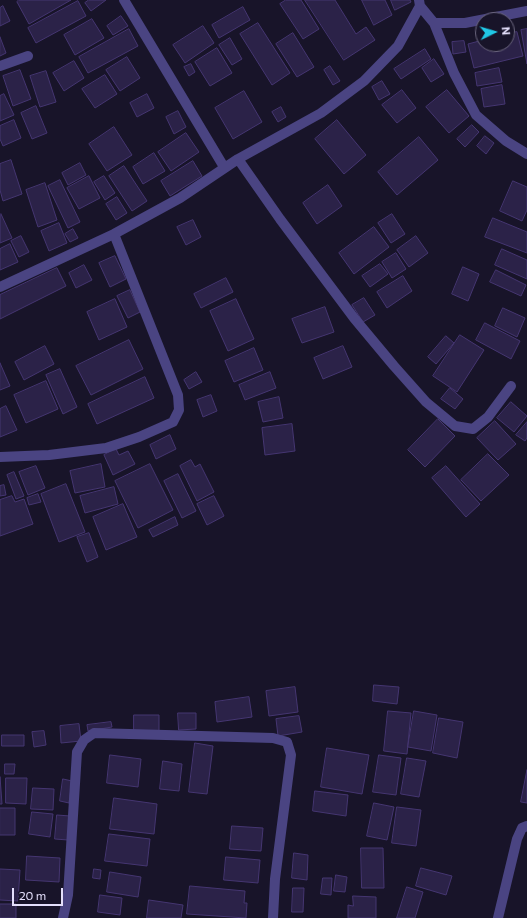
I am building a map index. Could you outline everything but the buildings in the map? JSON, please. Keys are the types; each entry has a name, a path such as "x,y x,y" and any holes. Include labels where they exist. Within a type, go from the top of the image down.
{"street":[{"path":"124,0 224,167"},
{"path":"0,287 114,234 180,198 224,167 322,113 364,81 398,46 420,3 434,23 454,73 476,115 506,141 527,154"},
{"path":"434,23 465,23 527,11"},
{"path":"0,66 28,56"},
{"path":"238,159 280,219 354,318 426,402 455,426 472,429 488,417 511,386"},
{"path":"0,457 49,455 106,448 139,437 173,422 179,410 178,395 114,234"},
{"path":"64,918 68,895 77,752 84,740 94,733 273,738 287,742 291,755 275,879 273,918"},
{"path":"498,918 517,839 522,828 527,826"}]}
